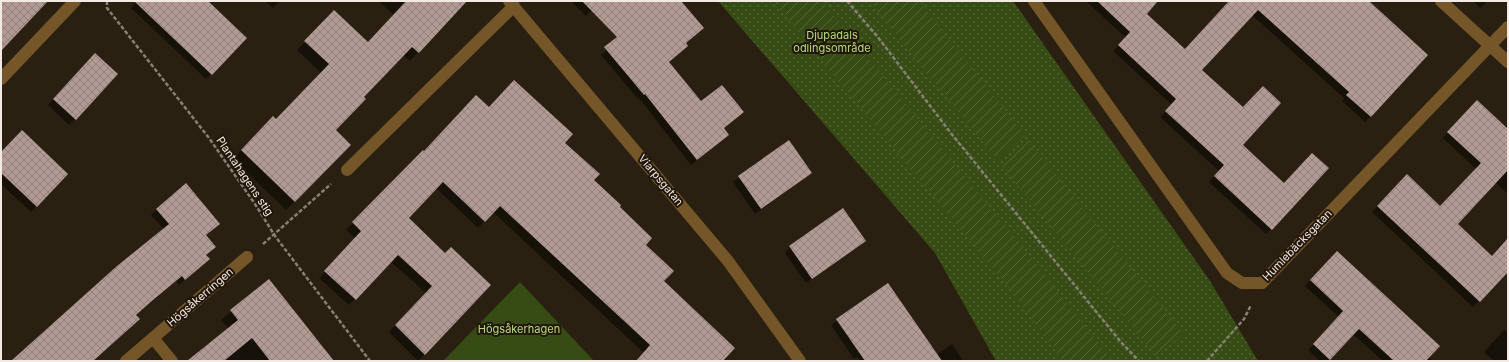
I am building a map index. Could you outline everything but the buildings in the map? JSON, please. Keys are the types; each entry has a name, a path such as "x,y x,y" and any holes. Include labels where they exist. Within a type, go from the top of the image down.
{"street":[{"path":"1,79 75,1"},
{"name":"Humlebäcksgatan","path":"1034,1 1227,273 1242,283 1262,283 1508,27"},
{"path":"1441,1 1508,62"},
{"name":"Viarpsgatan","path":"347,170 512,3 728,261 800,361"},
{"name":"Högsåkerringen","path":"126,361 247,257"},
{"path":"153,338 172,361"}],"path":[{"name":"Plantahagens stig","path":"107,1 107,8 209,138 255,204 275,236 370,361"},
{"path":"847,1 877,36 950,132 1120,341 1139,361"},
{"path":"247,257 275,236 347,170"},
{"path":"1207,361 1244,318 1262,283"}],"green space":[{"path":"718,1 1013,1 1210,281 1258,361 996,361 935,253"},
{"name":"Djupadals odlingsområde","path":"773,1 822,1 1041,270 1113,361 1063,361 1009,288"},
{"name":"Djupadals odlingsområde","path":"869,1 919,1 1025,135 998,161"},
{"path":"1028,140 1184,334 1156,356 1001,165"},
{"name":"Högsåkerhagen","path":"520,282 594,361 443,361"}]}
